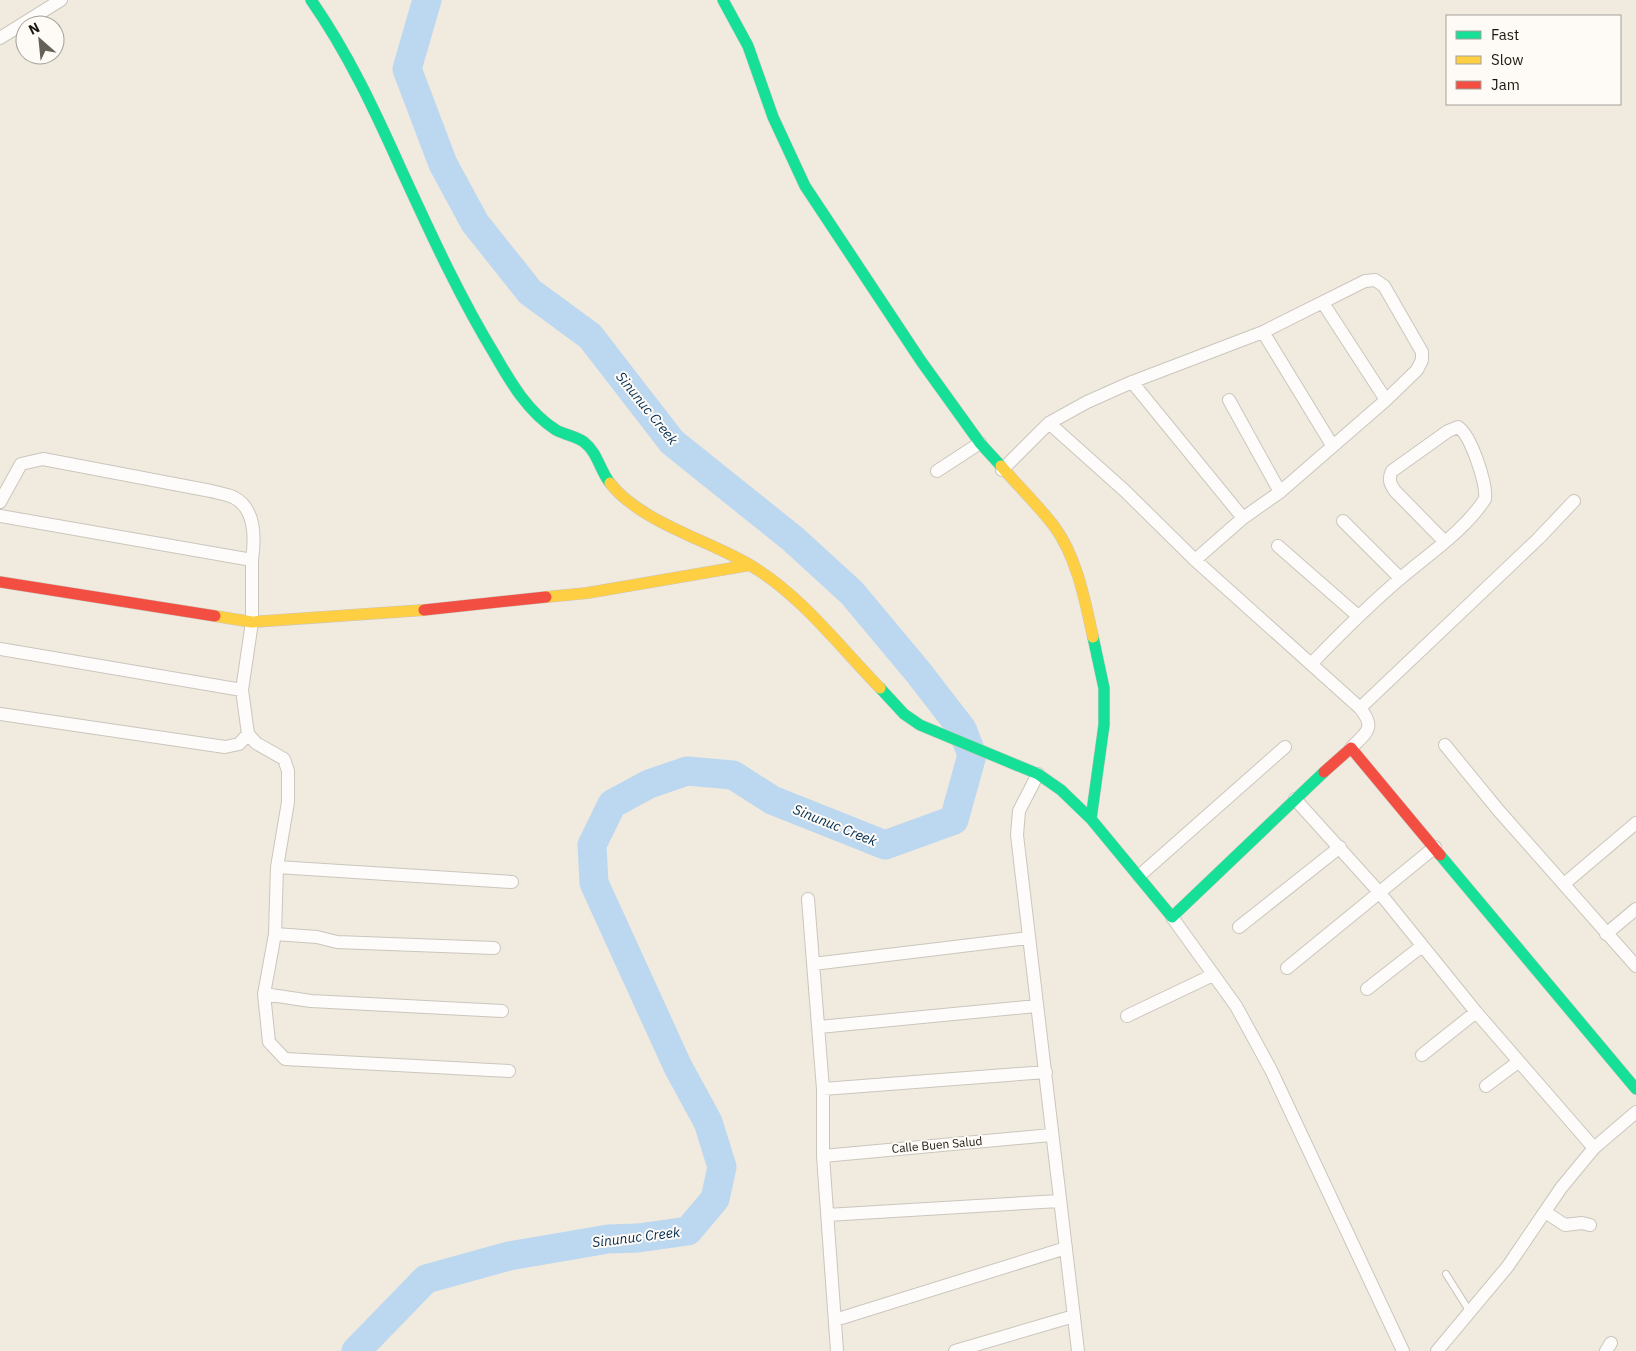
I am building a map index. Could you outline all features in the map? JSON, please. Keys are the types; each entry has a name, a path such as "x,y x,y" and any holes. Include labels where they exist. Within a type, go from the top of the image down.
{"street":[{"path":"0,38 61,0"},
{"path":"723,0 748,46 766,102 785,147 806,186 921,361 980,443 1002,470 1054,526 1065,544 1085,598 1104,688 1104,725 1091,818"},
{"path":"316,2 365,90 450,271 499,362 523,400 534,413 557,430 584,442 600,462 607,480 614,490 624,498 659,520 750,565 779,585 801,605 904,714 920,725 1038,774 1061,790 1091,818 1139,876 1172,917 1236,1006 1271,1070 1403,1351"},
{"path":"1002,470 1049,423 1087,402 1132,382 1263,332 1365,281 1375,280 1384,286 1422,352 1422,360 1417,370 1386,400 1280,492 1243,518 1195,560"},
{"path":"1323,303 1386,400"},
{"path":"1263,332 1332,446"},
{"path":"1132,382 1243,518"},
{"path":"1229,400 1280,492"},
{"path":"1049,423 1124,491 1195,560 1360,708 1369,719 1370,724 1364,735 1172,917"},
{"path":"1311,664 1358,616 1400,578 1444,542 1467,521 1485,499 1484,486 1476,460 1465,433 1458,428 1448,431 1392,471 1389,476 1389,481 1395,491 1444,542"},
{"path":"936,470 980,443"},
{"path":"0,502 21,464 43,459 211,490 234,498 246,507 252,523 254,541 252,560 252,622 242,690 248,734 256,743 284,759 288,771 288,802 277,867 275,934 264,994 269,1042 284,1059 509,1071"},
{"path":"1360,708 1538,539 1574,500"},
{"path":"0,516 252,560"},
{"path":"1343,521 1400,578"},
{"path":"1278,546 1358,616"},
{"path":"0,582 252,622 439,609 588,593 750,565"},
{"path":"0,649 242,690"},
{"path":"0,714 225,747 239,744 248,734"},
{"path":"1445,745 1499,811 1636,966"},
{"path":"1139,876 1285,747"},
{"path":"1351,748 1636,1089"},
{"path":"1038,774 1019,811 1017,835 1078,1351"},
{"path":"1295,800 1379,892 1476,1012 1594,1148"},
{"path":"1564,884 1636,823"},
{"path":"1287,968 1435,847"},
{"path":"1239,927 1340,848"},
{"path":"277,867 512,882"},
{"path":"808,900 823,1089 823,1156 836,1351"},
{"path":"1606,934 1636,909"},
{"path":"275,934 345,943 494,948"},
{"path":"813,964 1028,938"},
{"path":"1367,990 1422,946"},
{"path":"1127,1016 1214,975"},
{"path":"264,994 311,1001 502,1011"},
{"path":"819,1028 1036,1006"},
{"path":"1422,1055 1476,1012"},
{"path":"1486,1086 1518,1062"},
{"path":"823,1089 1046,1072"},
{"path":"1437,1351 1508,1266 1561,1188 1594,1148 1636,1112"},
{"name":"Calle Buen Salud","path":"823,1156 1052,1135"},
{"path":"827,1215 1059,1201"},
{"path":"1545,1212 1565,1225 1582,1223 1590,1226"},
{"path":"835,1320 1066,1248"},
{"path":"955,1351 1074,1316"}],"lane":[{"path":"1446,1274 1470,1312"}],"waterway":[{"name":"Sinunuc Creek","path":"356,1351 426,1279 509,1256 608,1239 638,1238 688,1231 715,1199 722,1167 708,1122 678,1067 594,883 592,845 612,804 649,784 687,771 733,775 772,800 885,845 954,820 972,755 962,729 918,672 852,593 793,539 672,442 590,336 530,292 475,223 443,164 407,69 427,0"}],"traffic: fast":[{"path":"311,0 337,41 360,83 445,264 507,376 529,406 546,423 556,430 581,440 589,446 610,483"},
{"path":"723,0 748,46 773,117 805,186 921,361 980,443 1001,466"},
{"path":"1093,637 1104,688 1104,725 1091,819 1172,917 1324,772"},
{"path":"880,688 904,714 920,725 1038,774 1061,790 1091,819"},
{"path":"1440,855 1636,1089"}],"traffic: slow":[{"path":"1001,466 1048,518 1069,551 1079,580 1093,637"},
{"path":"610,483 623,497 639,509 733,556 769,577 803,606 880,688"},
{"path":"546,597 587,593 750,565"},
{"path":"215,616 252,622 424,610"}],"traffic: jam":[{"path":"0,582 215,616"},
{"path":"424,610 546,597"},
{"path":"1324,772 1351,748 1440,855"}]}
